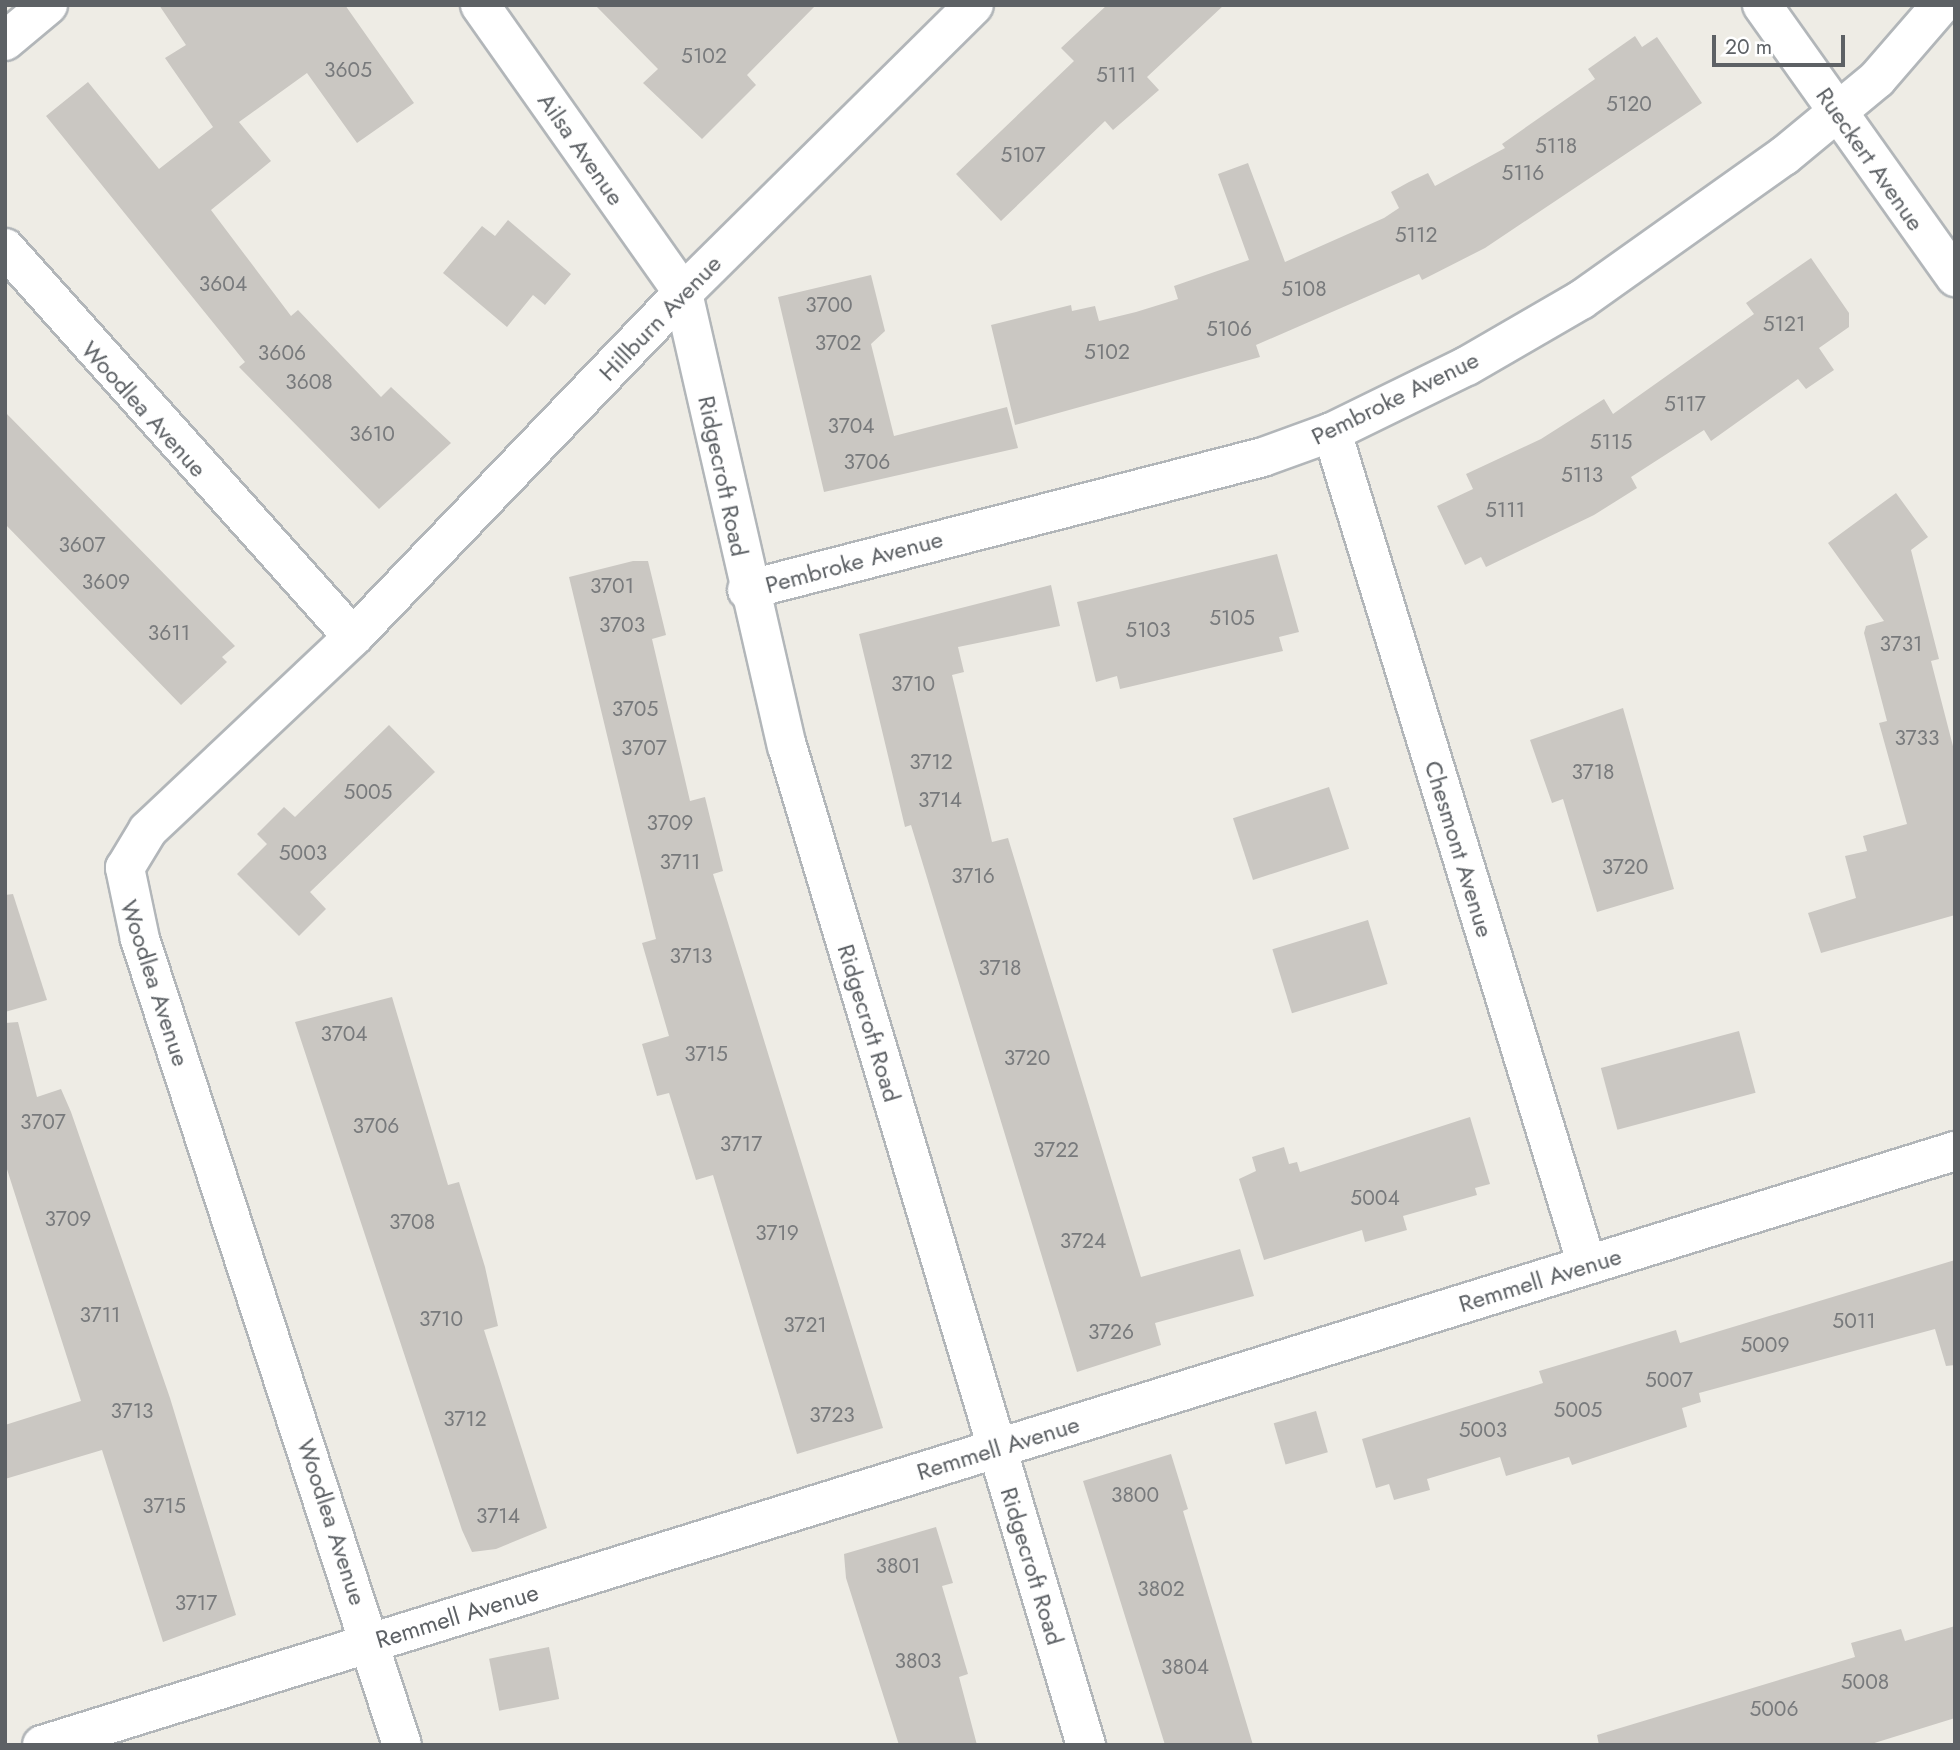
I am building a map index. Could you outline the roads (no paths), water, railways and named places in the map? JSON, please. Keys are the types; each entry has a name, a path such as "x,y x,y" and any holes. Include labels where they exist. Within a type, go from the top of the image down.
{"street":[{"path":"5,41 48,5"},
{"name":"Ailsa Avenue","path":"480,5 683,293"},
{"name":"Hillburn Avenue","path":"353,637 683,293 974,5"},
{"name":"Rueckert Avenue","path":"1762,5 1955,278"},
{"name":"Pembroke Avenue","path":"747,590 1263,457 1332,432 1581,300 1838,113 1941,5"},
{"name":"Woodlea Avenue","path":"5,248 353,637 148,830 132,850 124,887 402,1745"},
{"name":"Ridgecroft Road","path":"683,293 747,590 791,759 1086,1745"},
{"name":"Chesmont Avenue","path":"1332,432 1587,1265"},
{"name":"Remmell Avenue","path":"42,1745 1955,1151"}]}
